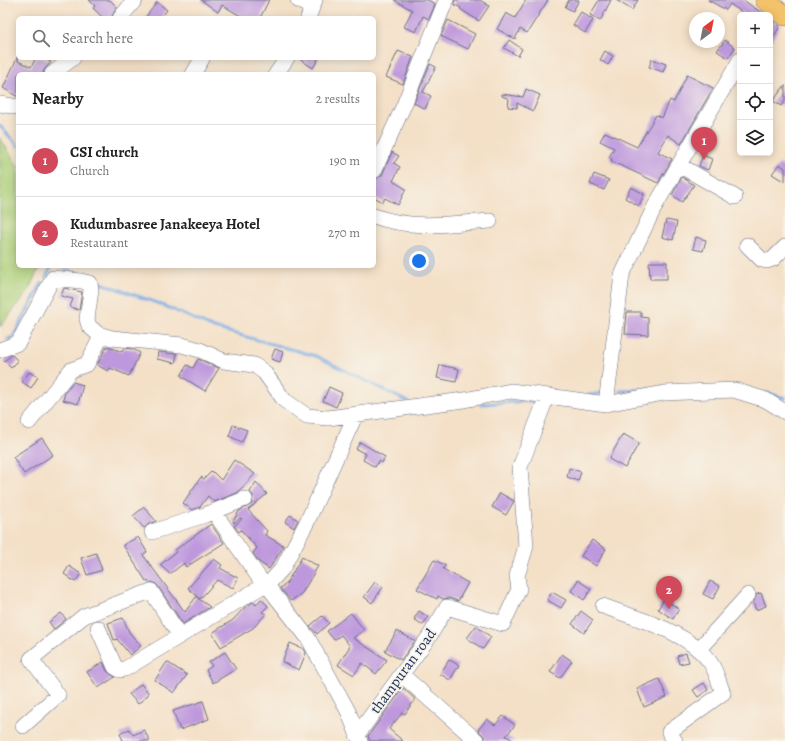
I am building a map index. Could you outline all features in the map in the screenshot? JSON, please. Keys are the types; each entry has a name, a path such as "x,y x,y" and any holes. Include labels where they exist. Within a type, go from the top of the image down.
{"street":[{"path":"122,16 135,0"},
{"path":"298,0 312,9"},
{"path":"376,167 404,105 446,0"},
{"path":"55,72 70,60"},
{"path":"193,72 201,60"},
{"path":"277,72 286,60"},
{"path":"606,404 622,275 655,206 737,65"},
{"path":"0,104 16,107"},
{"path":"679,165 735,197"},
{"path":"376,217 393,223 434,225 490,221"},
{"path":"746,245 762,260 767,262 773,259 785,247"},
{"path":"0,350 18,343 53,278 90,283 91,290 87,319 89,326 102,335 131,341 182,345 200,350 224,361 254,365 264,372 284,400 307,416 328,418 464,400 511,391 546,400 583,401 606,404 664,393 734,390 766,400 785,412"},
{"path":"29,422 71,370 87,364 102,335"},
{"name":"thampuran road","path":"359,738 429,637 447,607 503,624 519,590 517,576 526,546 520,467 546,400"},
{"path":"98,628 114,667 120,670 180,636 265,584 282,569 307,522 356,414"},
{"path":"152,532 214,512 245,499"},
{"path":"214,512 265,584 308,638 348,711 359,738"},
{"path":"23,726 58,695 31,659 84,616 151,591 180,636"},
{"path":"699,649 748,595"},
{"path":"603,606 664,630 699,649 711,663 723,693 669,732 676,741"},
{"path":"402,675 477,741"}],"green space":[{"path":"0,138 16,163 16,268 39,268 27,293 0,327"}],"building":[{"path":"89,0 110,0 117,7 112,16 101,16 93,8 95,6"},
{"path":"201,0 269,0 261,16 241,16 222,5 218,12"},
{"path":"394,0 428,0 435,4 429,19 423,16 416,32 404,27 412,10"},
{"path":"455,0 480,0 489,6 479,21 454,4"},
{"path":"526,0 548,0 527,33 520,29 515,39 497,29 506,13 515,18"},
{"path":"569,0 579,0 573,11 565,7"},
{"path":"599,0 611,0 600,21 590,15"},
{"path":"616,0 638,0 632,10"},
{"path":"708,0 743,0 761,12 742,12 730,4 726,10"},
{"path":"157,2 167,10 162,16 146,16"},
{"path":"581,12 593,20 585,33 573,25"},
{"path":"448,20 475,34 468,49 441,36"},
{"path":"773,21 780,26 773,38"},
{"path":"509,40 522,49 518,56 504,48"},
{"path":"725,40 735,48 728,58 717,51 719,48 725,48"},
{"path":"398,51 413,57 403,84 386,77"},
{"path":"605,51 613,56 608,65 600,60"},
{"path":"652,59 666,64 663,72 649,67"},
{"path":"16,60 31,67 35,60 46,60 51,62 44,72 16,72 16,96 3,88"},
{"path":"301,60 318,60 313,68"},
{"path":"430,64 436,67 423,92 431,96 425,109 414,103"},
{"path":"687,75 713,88 681,144 668,135 658,152 672,159 658,183 611,161 612,159 609,157 614,148 600,141 605,132 637,147 656,115 662,118 670,100 674,102"},
{"path":"785,85 785,101 781,106 773,101"},
{"path":"526,89 540,95 533,111 517,103 517,108 508,107 509,99 502,96 502,94 523,97"},
{"path":"392,152 399,156 394,163 400,167 393,181 406,189 398,205 385,198 383,202 376,198 376,179 382,175"},
{"path":"703,155 712,159 708,170 699,166"},
{"path":"779,164 785,168 785,182 772,174"},
{"path":"594,174 609,180 604,190 590,184"},
{"path":"682,177 694,185 682,202 672,195"},
{"path":"631,187 644,194 639,206 625,198"},
{"path":"666,220 677,222 673,240 662,237"},
{"path":"696,237 706,240 703,251 693,249"},
{"path":"649,262 667,262 667,279 650,279"},
{"path":"64,288 82,292 79,310 70,307 73,299 61,296"},
{"path":"627,312 641,312 641,317 648,318 648,335 625,334"},
{"path":"107,346 122,352 124,348 133,349 140,353 129,376 110,368 108,371 97,365"},
{"path":"275,349 283,352 280,362 271,359"},
{"path":"158,352 177,354 175,363 157,359"},
{"path":"12,355 18,361 11,368 4,361"},
{"path":"198,359 219,368 205,391 181,376 187,365 193,368"},
{"path":"440,365 459,369 456,382 437,378"},
{"path":"29,372 38,377 31,388 22,382"},
{"path":"73,382 83,385 78,404 63,400 65,392"},
{"path":"329,387 342,393 336,407 323,401"},
{"path":"233,425 247,430 242,442 229,436"},
{"path":"623,434 639,443 625,468 609,459"},
{"path":"42,438 53,455 24,474 13,457"},
{"path":"360,442 385,457 382,463 379,461 375,467 363,460 366,454 356,449"},
{"path":"234,460 255,474 237,493 214,502 208,496 200,507 192,510 183,503 201,477 204,479 212,471 221,480"},
{"path":"569,468 581,472 578,481 567,477"},
{"path":"256,482 267,494 248,510 267,531 265,535 284,546 269,569 259,562 253,553 257,548 241,530 239,532 234,526 242,519 240,518 234,523 233,522 239,511 252,504 253,496 250,492"},
{"path":"500,493 514,501 506,515 492,507"},
{"path":"144,507 156,521 144,528 133,516"},
{"path":"290,515 298,520 294,528 285,522"},
{"path":"211,524 224,543 186,567 184,563 170,574 160,565 176,552 175,550"},
{"path":"138,537 147,552 143,555 185,612 196,597 210,607 183,624 158,586 155,583 146,581 123,545"},
{"path":"592,540 606,549 596,566 581,556"},
{"path":"96,553 102,570 87,575 81,558"},
{"path":"302,557 318,566 302,593 291,601 280,588 286,584"},
{"path":"214,559 222,565 220,568 238,578 233,588 217,580 200,599 188,588"},
{"path":"434,560 445,565 443,569 468,583 458,601 449,598 443,599 438,596 437,599 417,589"},
{"path":"69,566 81,574 75,582 64,574"},
{"path":"578,580 591,589 584,600 571,591"},
{"path":"710,581 720,586 713,599 703,594"},
{"path":"375,582 383,587 372,603 364,597"},
{"path":"552,592 566,600 561,608 547,600"},
{"path":"761,593 766,606 756,610 753,603 757,594"},
{"path":"261,599 268,606 262,612 266,614 253,628 221,647 212,633 233,620 244,608 253,602 256,605"},
{"path":"664,599 679,609 673,619 658,609"},
{"path":"419,611 428,617 423,625 414,619"},
{"path":"581,611 593,620 584,633 572,624"},
{"path":"61,613 66,619 54,629 49,622"},
{"path":"351,613 364,630 353,638 387,660 376,674 362,663 354,675 338,665 350,646 341,635 334,640 327,631"},
{"path":"322,616 329,623 317,634 310,626"},
{"path":"123,618 129,632 141,646 130,655 117,639 114,640 108,623"},
{"path":"476,626 491,637 483,649 467,638"},
{"path":"397,631 415,641 401,660 385,651"},
{"path":"290,643 304,649 306,653 299,670 282,662"},
{"path":"225,652 236,669 213,683 206,670 212,666 209,662"},
{"path":"686,653 689,662 679,664 677,656"},
{"path":"562,654 572,661 560,678 550,672"},
{"path":"449,660 459,665 450,680 440,674"},
{"path":"103,662 107,671 115,677 98,688 87,672"},
{"path":"167,662 187,675 174,693 155,680"},
{"path":"659,679 667,697 644,707 637,689"},
{"path":"704,683 708,690 698,697 693,690"},
{"path":"141,684 148,692 148,695 138,704 129,694"},
{"path":"403,688 415,699 405,714 402,713 389,729 403,741 370,741 368,736"},
{"path":"203,701 209,719 180,730 173,711"},
{"path":"503,716 515,725 506,736 515,741 486,741 478,730 487,719 495,725"},
{"path":"129,729 133,735 144,730 150,741 121,741 123,740 120,734"}],"waterway":[{"path":"0,126 16,144"},
{"path":"46,277 51,268"},
{"path":"64,268 79,274"},
{"path":"93,280 160,304 214,328 316,356 408,402"},
{"path":"8,339 13,337 42,283"},
{"path":"620,391 649,389"},
{"path":"589,395 603,393"},
{"path":"767,393 785,398"},
{"path":"481,404 533,401"}],"place":[{"name":"CSI church","path":"704,160"},
{"name":"Kudumbasree Janakeeya Hotel","path":"669,609"}]}
